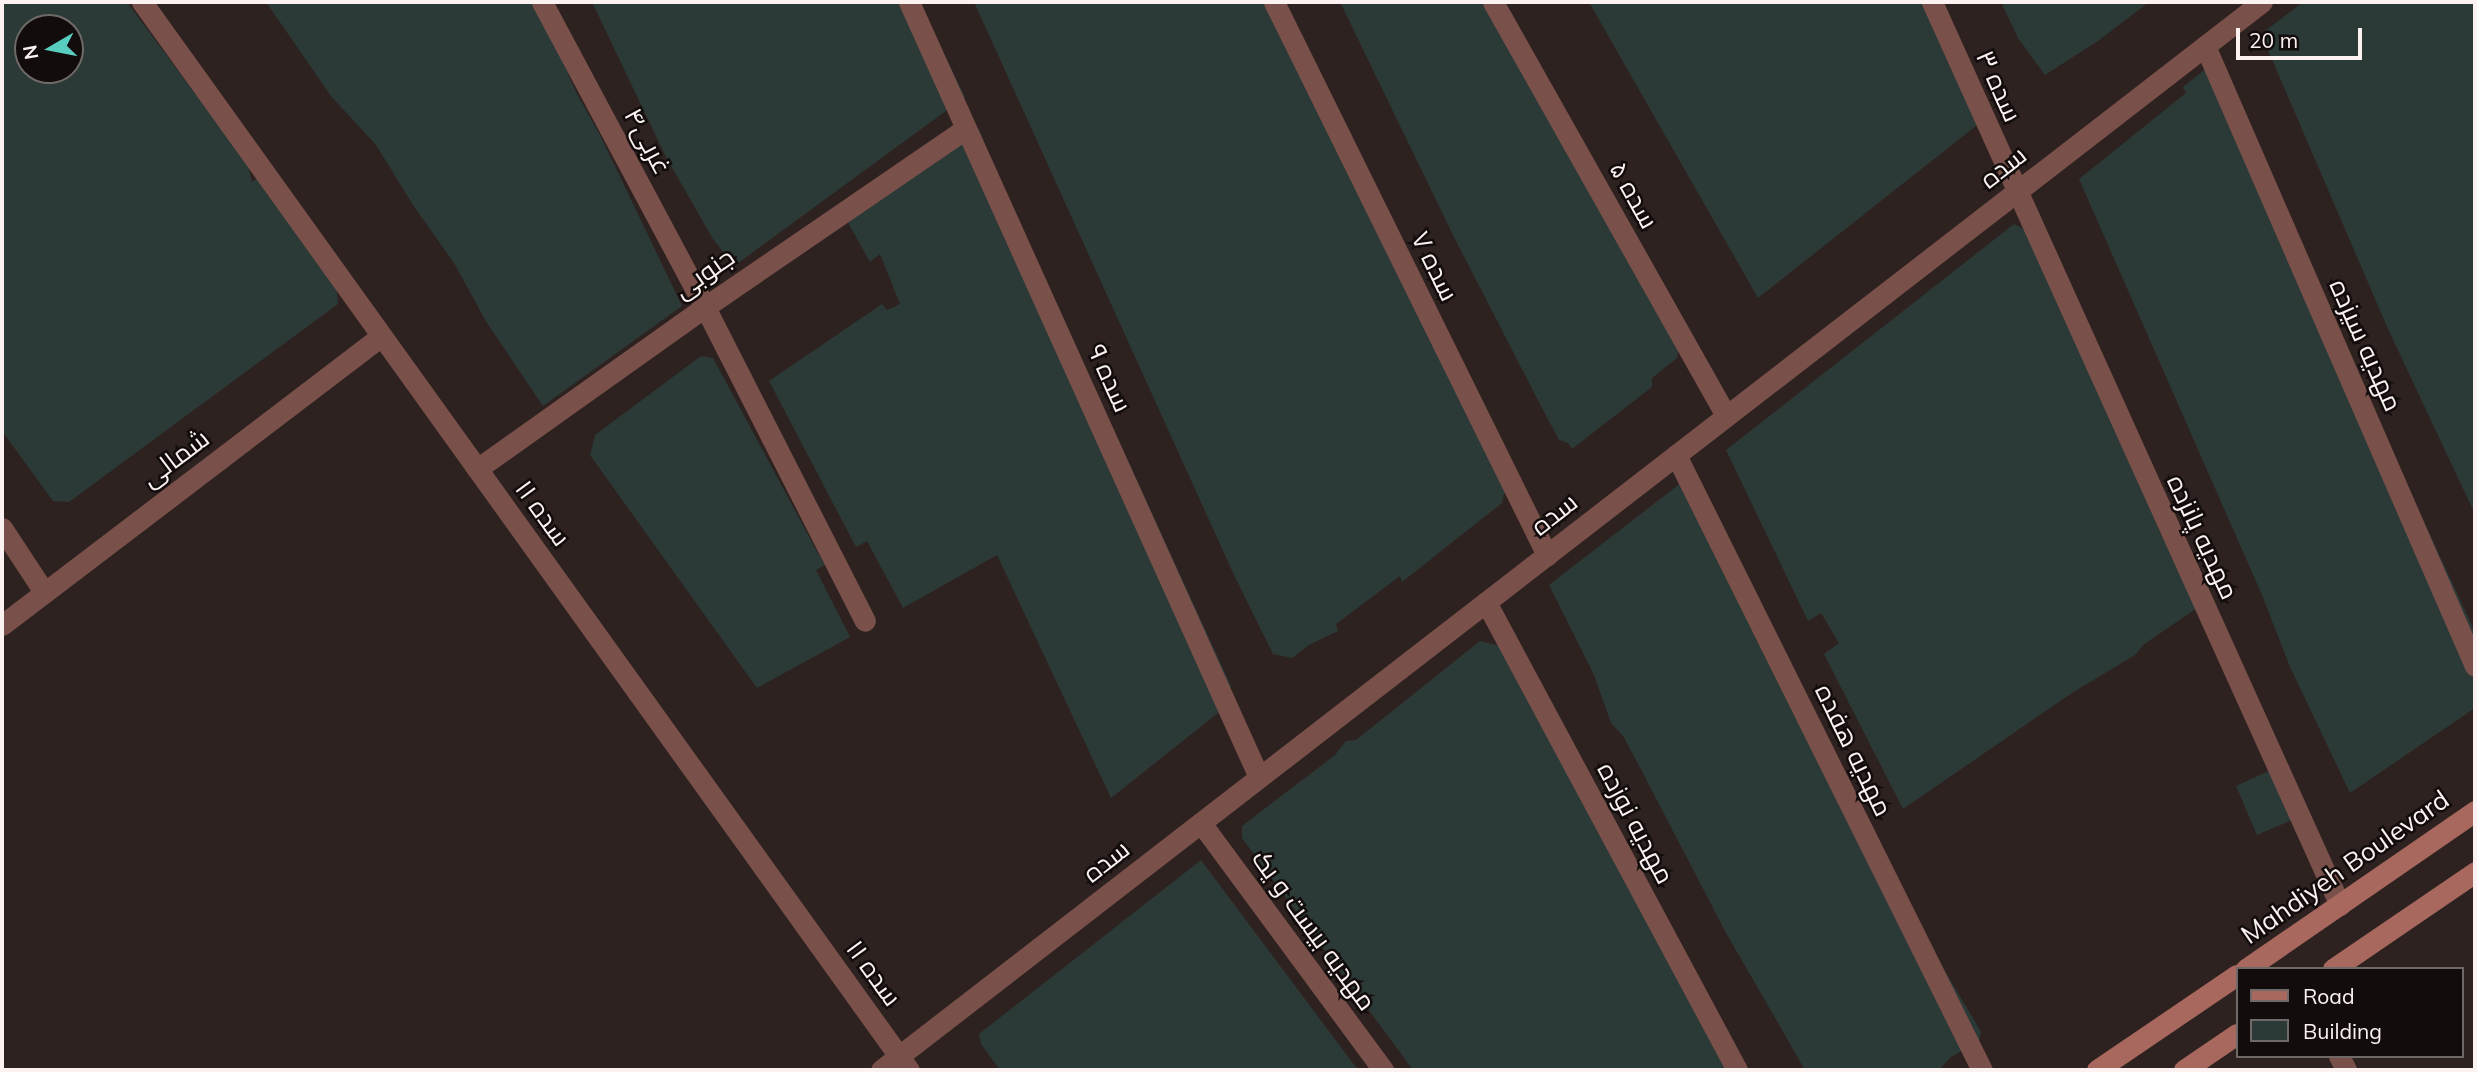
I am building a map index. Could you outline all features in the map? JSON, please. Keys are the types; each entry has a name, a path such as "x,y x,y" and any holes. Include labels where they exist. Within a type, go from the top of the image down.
{"main road":[{"name":"Mahdiyeh Boulevard","path":"2249,967 2475,811"},
{"path":"2336,967 2475,872"},
{"name":"Mahdiyeh Boulevard","path":"2097,1070 2236,976"},
{"path":"2184,1070 2236,1035"}],"street":[{"name":"سده ۱۱","path":"142,2 904,1063"},
{"name":"غربی۴","path":"542,2 705,307 865,621"},
{"name":"سده ۹","path":"909,2 1259,777"},
{"name":"سده ۷","path":"1274,2 1547,555"},
{"name":"سده ۵","path":"1493,2 1726,416"},
{"name":"سده ۳","path":"1931,2 2015,192"},
{"name":"سده","path":"881,1070 904,1063 1259,777 2262,2"},
{"name":"مهدیه سیزده","path":"2204,46 2475,666"},
{"name":"جنوبی","path":"477,469 705,307 966,128"},
{"name":"مهدیه پانزده","path":"2015,192 2340,905"},
{"name":"شمالی","path":"2,625 382,336"},
{"name":"مهدیه هفده","path":"1676,455 1982,1070"},
{"path":"2,528 44,593"},
{"name":"مهدیه نوزده","path":"1486,602 1737,1070"},
{"name":"مهدیه بیست و یک","path":"1201,823 1383,1070"}],"building":[{"path":"2,2 127,2 248,165 252,182 261,176 336,280 338,304 69,502 53,501 2,431"},
{"path":"266,2 536,2 577,94 601,137 682,306 543,406 487,323 454,263 413,205 376,145 331,96"},
{"path":"592,2 919,2 965,97 734,266 713,239 666,157"},
{"path":"974,2 1283,2 1521,480 1504,494 1502,503 1402,582 1400,576 1336,624 1338,631 1309,645 1292,658 1273,654 1234,575"},
{"path":"1340,2 1486,2 1681,341 1677,358 1652,378 1652,387 1572,449 1568,443 1559,440 1543,410 1454,237"},
{"path":"1589,2 1934,2 1980,104 1976,126 1758,298"},
{"path":"2001,2 2149,2 2098,41 2045,75 2018,38"},
{"path":"2303,2 2475,2 2475,514 2388,329 2261,34"},
{"path":"2215,70 2475,632 2475,708 2350,793 2290,667 2262,595 2079,179 2186,93 2183,87 2203,71"},
{"path":"972,123 979,129 994,168 1231,686 1228,705 1111,798 997,555 903,608 867,541 856,547 769,381 882,304 887,310 900,304 880,254 870,262 846,219"},
{"path":"2014,224 2031,233 2162,537 2170,543 2197,608 2143,645 2135,655 2072,693 1903,809 1824,654 1839,643 1821,613 1808,621 1726,450"},
{"path":"701,356 713,358 825,565 816,570 850,637 757,688 590,455 595,435"},
{"path":"1695,472 1938,959 1981,1032 1979,1041 1951,1057 1939,1070 1805,1070 1725,931 1623,736 1611,723 1594,675 1549,585"},
{"path":"1480,641 1501,646 1738,1070 1413,1070 1242,838 1242,826 1335,755 1346,741 1356,740"},
{"path":"2271,770 2292,820 2257,835 2236,786"},
{"path":"1201,860 1358,1070 1000,1070 981,1044 979,1034"}]}
